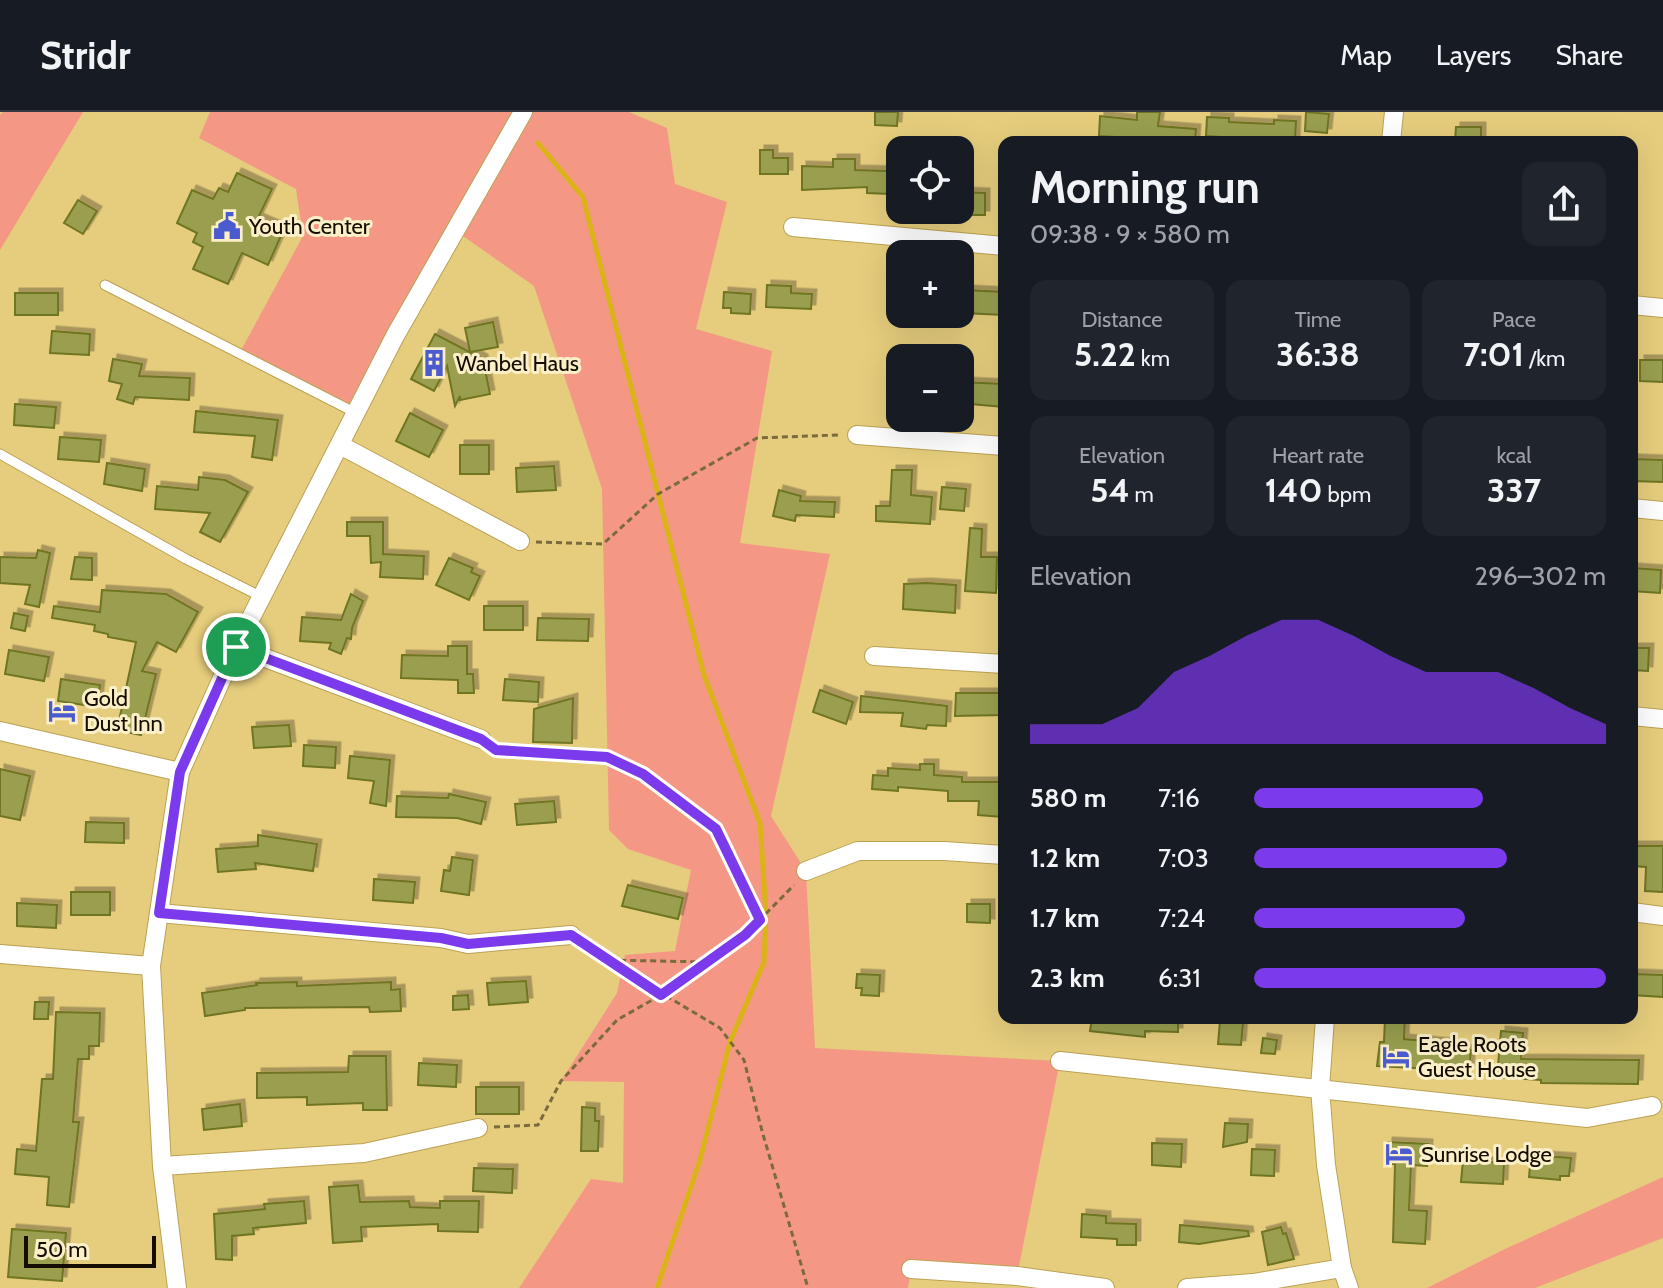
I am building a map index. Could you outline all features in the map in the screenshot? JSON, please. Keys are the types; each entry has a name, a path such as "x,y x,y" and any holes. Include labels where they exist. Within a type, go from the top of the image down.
{"street":[{"path":"177,1288 162,1166 151,966 180,772 236,647 395,336 523,112"},
{"path":"1392,136 1394,112"},
{"path":"793,227 998,245"},
{"path":"1638,306 1663,308"},
{"path":"857,435 998,446"},
{"path":"340,445 520,541"},
{"path":"1638,509 1663,511"},
{"path":"236,647 481,739"},
{"path":"874,656 998,664"},
{"path":"1638,717 1663,719"},
{"path":"0,731 180,772"},
{"path":"806,871 858,851 998,855"},
{"path":"159,913 441,938 468,944 571,935"},
{"path":"1638,913 1663,916"},
{"path":"0,954 151,966"},
{"path":"1325,1024 1320,1088 1326,1165 1342,1268 1349,1288"},
{"path":"1060,1061 1587,1118 1652,1106"},
{"path":"162,1166 364,1153 478,1128"},
{"path":"1187,1288 1253,1283 1342,1268"},
{"path":"911,1269 1017,1276 1105,1288"}],"lane":[{"path":"105,285 356,413"},
{"path":"0,454 186,559 262,597"}],"path":[{"path":"520,541 603,544 658,494 757,438 857,435"},
{"path":"481,739 496,750 607,757 643,774 716,829 760,920"},
{"path":"478,1128 538,1125 561,1081 617,1020 661,995 745,935 806,871"},
{"path":"571,935 661,995 720,1028 744,1060 808,1288"},
{"path":"606,960 708,962"}],"shaded area":[{"path":"3,112 83,112 0,250 0,115"},
{"path":"210,112 629,112 667,128 675,184 727,202 696,329 772,351 740,543 830,554 771,816 806,871 815,1048 1060,1061 1017,1276 911,1270 908,1288 519,1288 591,1179 623,1183 624,1082 561,1081 617,993 625,955 675,951 691,870 628,849 609,830 602,489 534,286 456,231 356,413 239,354 303,236 296,189 199,138"},
{"path":"1663,1177 1663,1238 1535,1288 1427,1288 1505,1249"}],"building":[{"path":"875,112 898,112 897,126 875,125"},
{"path":"1137,112 1160,112 1158,126 1196,129 1195,136 1099,136 1100,116 1137,120"},
{"path":"1306,112 1329,114 1327,133 1305,131"},
{"path":"1207,117 1229,118 1229,122 1274,124 1274,120 1296,121 1295,136 1206,136"},
{"path":"1456,127 1481,127 1481,136 1455,136"},
{"path":"760,150 773,150 773,158 788,158 788,174 760,174"},
{"path":"833,159 855,159 855,170 886,171 886,194 867,193 867,187 802,190 802,166 833,167"},
{"path":"237,173 272,189 258,218 284,229 268,265 242,253 228,284 193,269 203,247 193,242 197,233 177,223 192,190 213,199 219,188 228,192"},
{"path":"974,193 985,193 985,215 974,215"},
{"path":"78,200 97,211 83,234 64,223"},
{"path":"767,285 791,286 791,293 812,294 811,309 766,307"},
{"path":"974,290 998,292 998,315 974,314"},
{"path":"724,292 751,294 750,314 731,313 731,308 723,308"},
{"path":"15,293 58,293 58,315 15,315"},
{"path":"493,322 498,347 470,352 465,328"},
{"path":"52,331 90,334 89,355 50,353"},
{"path":"435,334 483,359 490,394 460,400 460,396 455,406 447,366 434,391 411,379"},
{"path":"113,359 142,364 139,376 190,378 189,400 135,397 133,404 117,399 122,384 109,381"},
{"path":"1640,360 1663,360 1663,382 1640,381"},
{"path":"974,383 998,384 998,407 974,404"},
{"path":"15,404 56,407 54,428 14,425"},
{"path":"196,411 278,420 272,460 252,457 255,436 194,432"},
{"path":"410,413 443,430 429,457 396,441"},
{"path":"60,437 101,440 99,462 58,459"},
{"path":"460,445 489,445 489,474 460,474"},
{"path":"1638,459 1663,460 1663,482 1638,481"},
{"path":"107,463 145,469 142,491 104,484"},
{"path":"554,466 556,490 517,492 516,468"},
{"path":"892,470 912,470 911,495 932,497 930,524 876,521 876,506 890,506"},
{"path":"199,477 225,480 248,492 220,542 200,532 210,513 155,509 157,486 198,490"},
{"path":"942,487 966,489 964,511 940,509"},
{"path":"779,490 801,496 800,501 835,502 834,517 796,515 795,521 773,516"},
{"path":"347,522 383,522 383,554 424,556 423,579 380,577 381,562 371,563 370,536 347,536"},
{"path":"970,528 982,529 981,557 997,557 996,593 965,591"},
{"path":"38,550 50,553 39,607 25,604 30,585 0,583 0,557 36,558"},
{"path":"75,557 92,558 92,580 71,579"},
{"path":"449,558 473,568 471,572 480,576 469,600 436,585"},
{"path":"1638,568 1661,570 1660,593 1638,591"},
{"path":"904,584 956,585 955,613 903,609"},
{"path":"102,590 166,594 198,612 176,652 157,642 142,671 156,674 141,735 117,730 136,642 108,637 108,634 94,631 95,625 52,618 54,606 100,612"},
{"path":"351,594 363,601 351,639 347,638 341,654 329,649 331,643 300,641 302,617 341,620"},
{"path":"484,606 523,606 523,630 484,630"},
{"path":"14,613 28,616 25,631 11,628"},
{"path":"538,618 589,619 588,641 537,640"},
{"path":"448,646 467,646 467,674 473,674 474,693 458,693 458,680 401,678 402,655 448,656"},
{"path":"1638,648 1649,648 1648,671 1638,670"},
{"path":"9,650 49,657 44,681 5,674"},
{"path":"61,679 100,685 97,707 58,701"},
{"path":"505,679 539,682 538,702 503,700"},
{"path":"820,690 853,702 846,724 813,712"},
{"path":"956,693 998,693 998,715 955,716"},
{"path":"861,696 947,706 946,726 927,725 926,729 901,726 903,713 860,712"},
{"path":"573,698 572,743 533,742 534,709"},
{"path":"289,725 291,746 254,748 252,727"},
{"path":"304,745 336,747 335,768 303,766"},
{"path":"350,756 390,760 386,806 370,803 374,781 348,778"},
{"path":"920,764 934,764 934,775 962,777 962,782 998,782 998,817 978,815 979,801 948,801 948,791 898,787 898,791 872,789 873,775 888,776 888,768 920,770"},
{"path":"0,769 30,776 20,820 0,816"},
{"path":"449,794 486,802 481,824 457,818 396,817 397,796 448,798"},
{"path":"554,801 556,822 517,825 515,804"},
{"path":"86,822 124,823 124,843 85,842"},
{"path":"258,835 317,844 313,871 255,863 256,869 218,872 216,849 258,846"},
{"path":"1638,846 1663,846 1663,892 1645,891 1646,867 1638,866"},
{"path":"452,857 473,860 469,895 441,891 444,870 450,871"},
{"path":"374,879 415,882 413,903 373,900"},
{"path":"628,885 683,898 678,919 622,906"},
{"path":"71,892 110,892 110,915 71,915"},
{"path":"17,903 57,905 56,928 17,926"},
{"path":"967,904 990,904 990,923 967,922"},
{"path":"857,974 880,975 879,996 861,995 862,988 856,988"},
{"path":"1638,974 1663,975 1663,997 1638,995"},
{"path":"526,981 528,1002 489,1005 487,983"},
{"path":"297,982 297,986 391,982 391,990 400,989 401,1011 370,1012 369,1007 245,1008 205,1016 202,993 256,983"},
{"path":"468,995 469,1009 453,1010 453,996"},
{"path":"35,1002 49,1002 48,1019 34,1019"},
{"path":"56,1012 100,1013 99,1046 89,1046 89,1059 78,1059 73,1122 79,1122 69,1207 47,1205 49,1177 15,1174 17,1149 36,1151 42,1079 53,1079"},
{"path":"1091,1024 1178,1024 1178,1032 1145,1031 1145,1037 1090,1031"},
{"path":"1220,1024 1243,1024 1241,1045 1218,1044"},
{"path":"1385,1024 1405,1024 1404,1039 1446,1043 1446,1048 1471,1050 1469,1071 1377,1066 1380,1042 1384,1042"},
{"path":"1501,1031 1523,1033 1521,1059 1639,1060 1638,1084 1541,1083 1541,1080 1497,1077"},
{"path":"1263,1038 1277,1040 1275,1054 1261,1053"},
{"path":"349,1056 386,1056 387,1110 363,1110 363,1103 307,1105 307,1097 257,1098 257,1073 348,1072"},
{"path":"419,1063 457,1065 456,1087 418,1085"},
{"path":"476,1087 519,1087 519,1114 476,1114"},
{"path":"240,1104 242,1126 204,1130 202,1109"},
{"path":"582,1107 595,1108 595,1121 599,1121 598,1151 581,1151"},
{"path":"1225,1123 1248,1124 1247,1142 1223,1147"},
{"path":"1388,1142 1428,1144 1427,1166 1411,1165 1409,1210 1427,1211 1425,1244 1393,1242 1395,1164 1387,1164"},
{"path":"1152,1143 1182,1144 1181,1167 1152,1165"},
{"path":"1252,1149 1275,1150 1274,1176 1251,1175"},
{"path":"1531,1155 1571,1158 1569,1176 1560,1176 1560,1180 1529,1177"},
{"path":"1463,1160 1504,1163 1503,1184 1461,1182"},
{"path":"474,1168 513,1169 512,1193 473,1191"},
{"path":"358,1185 360,1202 409,1201 410,1207 440,1208 440,1201 479,1201 478,1232 438,1231 438,1224 361,1227 362,1241 333,1243 329,1187"},
{"path":"304,1201 306,1223 253,1228 254,1234 232,1236 232,1260 216,1259 214,1214 265,1209 264,1204"},
{"path":"1082,1214 1106,1216 1106,1223 1136,1224 1136,1245 1117,1245 1117,1239 1081,1237"},
{"path":"1180,1225 1248,1231 1249,1236 1199,1244 1179,1242"},
{"path":"1281,1227 1294,1259 1268,1265 1262,1232"},
{"path":"12,1229 66,1233 62,1281 8,1277"}],"waterway":[{"path":"538,143 583,197 704,675 760,823 766,913 764,962 730,1042 700,1160 657,1288"}],"place":[{"name":"Youth Center","path":"227,226"},
{"name":"Wanbel Haus","path":"434,363"},
{"name":"Gold Dust Inn","path":"62,711"},
{"name":"Eagle Roots Guest House","path":"1396,1057"},
{"name":"Sunrise Lodge","path":"1399,1154"}],"route":[{"path":"236,647 481,739 496,750 607,757 643,774 716,829 760,920 745,935 661,995 571,935 468,944 441,938 159,913 180,772 236,647"}]}
